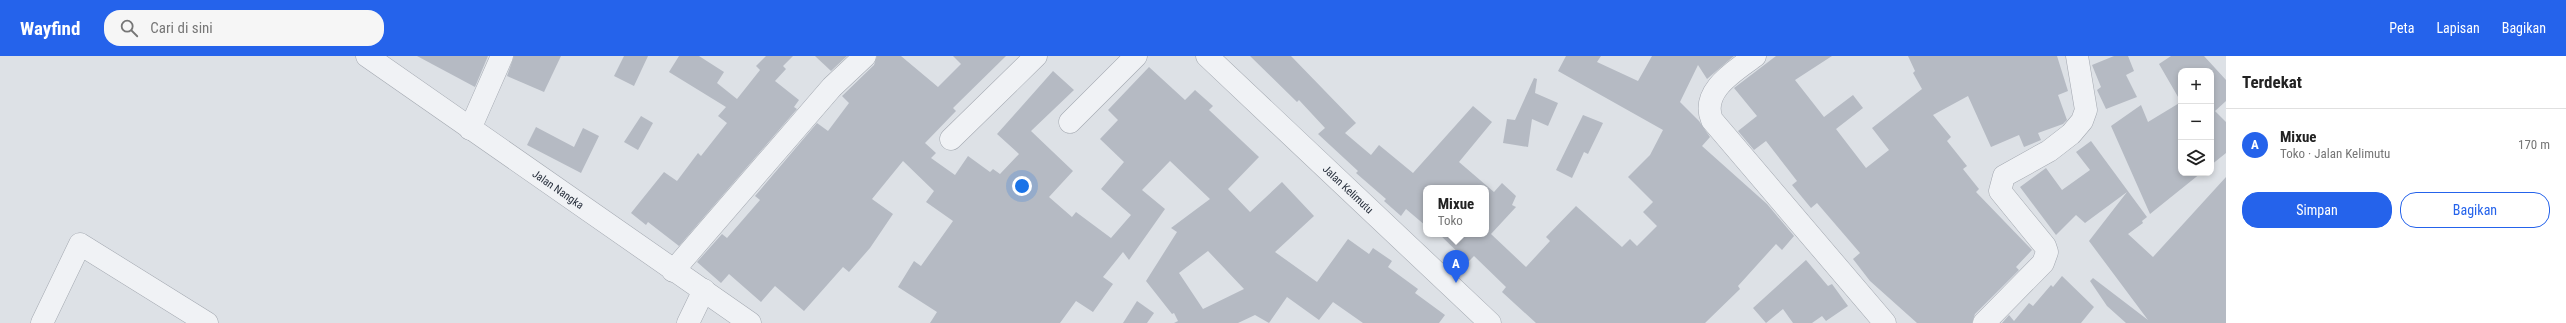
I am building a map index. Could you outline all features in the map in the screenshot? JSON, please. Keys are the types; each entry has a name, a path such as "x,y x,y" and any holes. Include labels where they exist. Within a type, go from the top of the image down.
{"street":[{"name":"Jalan Nangka","path":"367,56 673,271 704,290 750,323"},
{"path":"470,129 502,56"},
{"path":"673,271 832,87 865,56"},
{"path":"951,139 1036,56"},
{"path":"1070,122 1136,56"},
{"name":"Jalan Kelimutu","path":"1207,56 1490,323"},
{"path":"1755,56 1718,86 1710,98 1708,109 1712,120 1885,323"},
{"path":"1984,323 2043,262 2047,252 2045,246 2000,191 2000,185 2004,176 2049,151 2071,134 2082,121 2086,110 2077,56"},
{"path":"42,323 80,244 207,323"},
{"path":"688,323 704,290"}],"building":[{"path":"417,56 488,56 475,87"},
{"path":"514,56 561,56 544,92 507,76"},
{"path":"624,56 648,56 634,86 614,76"},
{"path":"679,56 699,56 724,72 717,83 737,99 760,70 756,66 766,56 793,56 783,66 786,69 775,81 799,100 794,107 797,109 679,246 648,222 646,225 631,213 664,172 677,181 698,153 701,156 727,123 718,116 726,107 669,72"},
{"path":"815,56 847,56 831,71"},
{"path":"877,56 901,56 938,87 961,64 953,56 1006,56 953,108 956,111 925,143 936,153 931,158 955,175 968,156 990,172 993,169 1000,174 1019,154 997,134 1053,71 1074,90 1031,131 1073,171 1049,197 1072,217 1076,212 1111,238 1131,215 1101,189 1124,162 1100,139 1118,120 1108,110 1149,67 1185,100 1195,90 1213,106 1209,110 1259,157 1228,189 1250,212 1282,182 1314,216 1275,252 1317,282 1348,239 1369,254 1373,248 1392,261 1388,267 1418,289 1415,293 1445,315 1439,323 1363,323 1333,302 1319,320 1287,297 1269,323 1255,315 1238,323 1174,323 1178,321 1174,313 1172,314 1146,281 1177,232 1171,228 1210,199 1170,161 1142,190 1165,209 1129,260 1123,252 1103,277 1113,284 1093,312 1076,301 1060,323 930,323 937,312 898,287 914,261 921,266 953,221 926,202 934,191 903,161 872,199 893,214 870,248 849,272 843,267 804,311 775,286 761,302 729,274 721,283 697,262 722,234 727,238 760,200 755,196 817,123 828,131 849,103 842,96 874,65","holes":["1208,251 1244,289 1203,309 1179,273"]},
{"path":"1250,56 1291,56 1356,123 1345,133 1371,155 1379,145 1413,173 1473,106 1492,122 1459,162 1486,185 1423,185 1423,223 1406,209 1401,216 1384,201 1386,199 1356,173 1358,171 1318,134 1325,128 1299,100 1297,102"},
{"path":"1566,56 1601,56 1597,62 1638,81 1652,56 1734,56 1707,79 1698,65 1680,102 1699,121 1710,137 1702,146 1767,204 1794,236 1782,250 1776,244 1738,286 1740,289 1705,323 1536,323 1502,292 1506,287 1474,256 1468,262 1442,237 1489,237 1489,188 1494,192 1502,183 1516,196 1512,205 1516,207 1491,234 1526,267 1550,241 1546,237 1576,206 1622,247 1630,239 1637,246 1657,226 1643,212 1653,202 1628,177 1650,155 1663,130 1558,71"},
{"path":"1776,56 1832,56 1795,80 1824,117 1853,95 1863,108 1836,129 1866,168 1889,150 1872,128 1922,89 1913,73 1915,71 1908,56 2057,56 2068,91 2058,95 2067,120 2063,124 2038,133 2041,140 2024,147 2019,135 1991,147 1968,96 1933,115 1951,137 1947,141 1967,166 1963,169 1979,189 1976,192 2032,250 2016,267 2019,270 1975,314 1972,323 1917,323 1870,281 1853,259 1860,253 1817,203 1811,208 1792,185 1797,181 1766,141 1754,150 1738,131 1757,116 1734,88"},
{"path":"2114,56 2128,56 2134,71 2126,75 2137,97 2106,109 2097,90 2101,87 2092,65"},
{"path":"2171,56 2204,56 2226,80 2226,101 2215,111 2226,122 2226,153 2214,163 2214,68 2178,68 2178,97 2159,64"},
{"path":"1534,78 1537,79 1535,93 1558,103 1548,126 1532,119 1528,147 1503,143 1507,119 1515,120"},
{"path":"2178,104 2178,176 2197,176 2150,214 2111,126 2141,105 2148,122"},
{"path":"1583,115 1603,123 1588,154 1584,152 1572,178 1556,170"},
{"path":"641,116 653,123 638,150 624,142"},
{"path":"536,127 574,147 583,128 599,136 581,173 527,145"},
{"path":"2091,141 2147,217 2142,221 2143,223 2128,234 2153,257 2226,177 2226,323 2126,323 2107,306 2090,281 2093,278 2148,320 2089,241 2127,192 2085,223 2076,215 2056,235 2020,187 2046,168 2062,190 2090,170 2076,152"},
{"path":"1806,260 1828,286 1832,284 1848,306 1826,321 1822,316 1812,323 1793,323 1783,309 1766,323 1753,308"},
{"path":"2062,276 2094,307 2081,323 2002,323 2009,315 2014,321 2029,303 2033,306 2051,285 2053,287"},
{"path":"1137,301 1154,313 1147,323 1123,323"}],"place":[{"name":"Mixue","path":"1456,283"}]}
